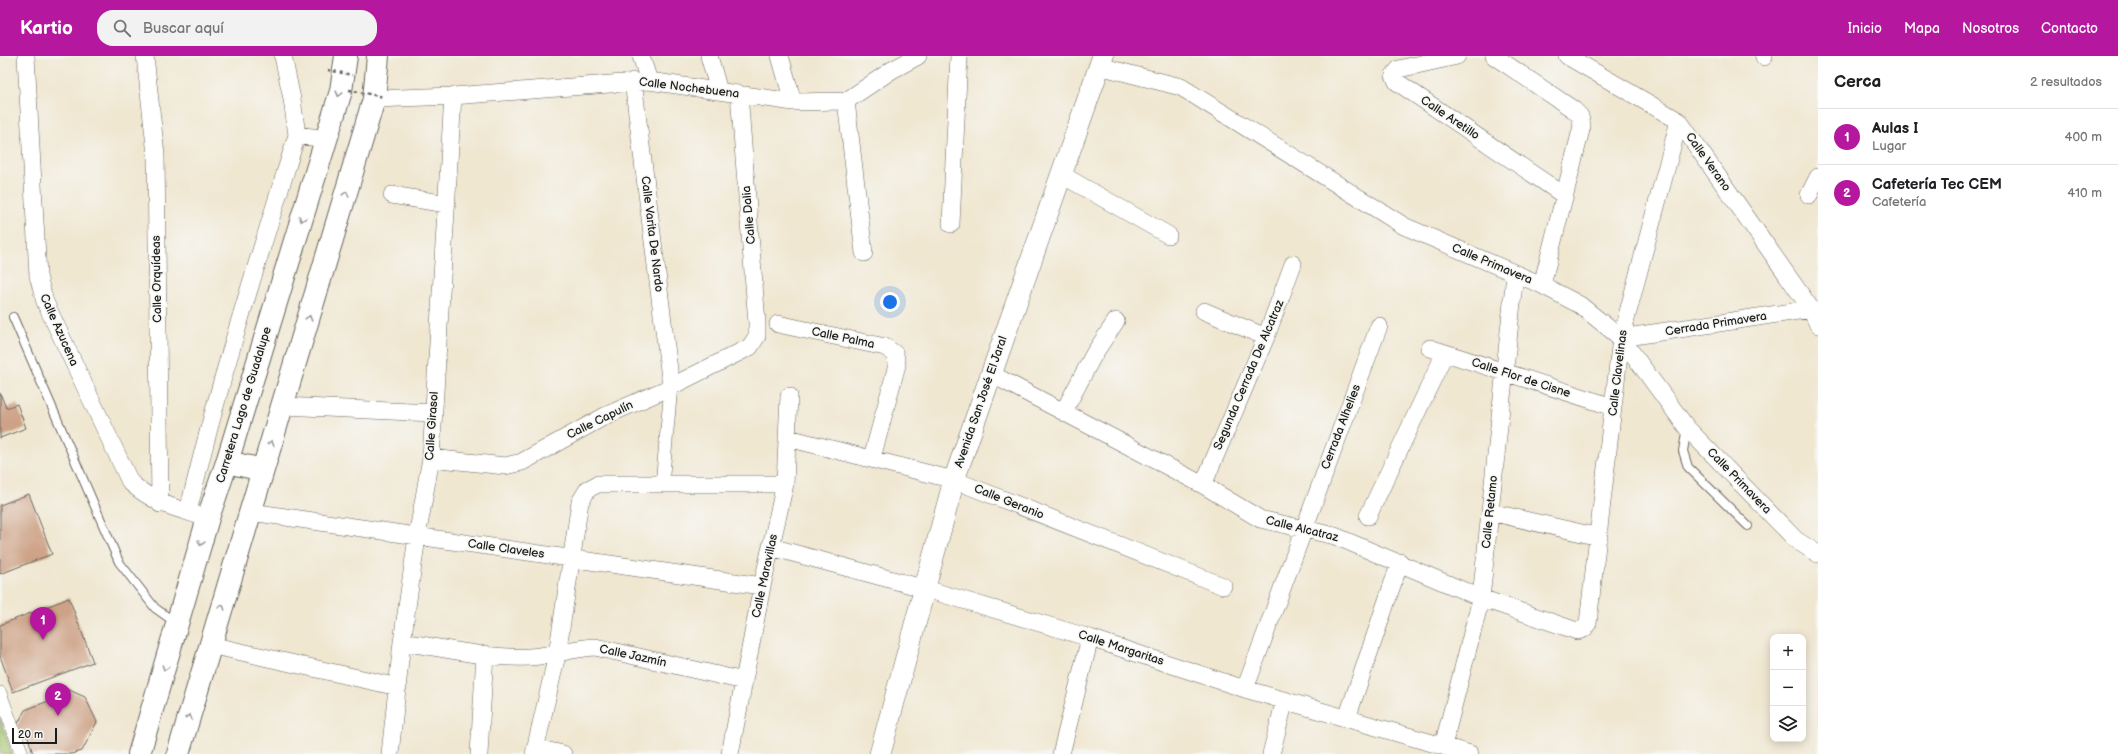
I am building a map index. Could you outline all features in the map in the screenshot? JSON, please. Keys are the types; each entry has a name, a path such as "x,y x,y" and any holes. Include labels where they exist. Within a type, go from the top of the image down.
{"main road":[{"path":"178,754 263,470 379,98 378,56"},
{"name":"Carretera Lago de Guadalupe","path":"139,754 178,624 198,515 227,462 349,65"},
{"path":"227,462 263,470"}],"street":[{"name":"Calle Azucena","path":"26,56 38,276 45,302 130,482 141,492 160,504 198,515"},
{"name":"Calle Orquídeas","path":"145,56 156,155 160,504"},
{"path":"198,515 203,449 229,355 297,135 292,99 283,56"},
{"name":"Calle Varita De Nardo","path":"641,56 641,81 672,386"},
{"path":"709,56 719,91"},
{"path":"780,56 793,102"},
{"path":"864,253 846,102 890,63 918,56"},
{"path":"951,224 959,56"},
{"name":"Calle Aretillo","path":"1457,56 1399,69 1394,75 1397,82 1565,196"},
{"path":"1494,56 1574,110 1580,116 1582,126 1542,285"},
{"name":"Calle Verano","path":"1567,56 1590,63 1679,122 1812,309 1818,325"},
{"name":"Avenida San José El Jaral","path":"880,754 926,589 954,480 1101,61"},
{"name":"Calle Primavera","path":"1101,61 1181,87 1404,226 1542,285 1580,305 1620,338 1687,428 1796,540 1818,554"},
{"name":"Calle Nochebuena","path":"379,98 453,96 641,81 793,102 846,102"},
{"name":"Calle Dalia","path":"739,94 757,336"},
{"name":"Calle Girasol","path":"390,754 402,642 417,537 431,458 453,96"},
{"name":"Calle Clavelinas","path":"1584,629 1588,623 1599,537 1620,338 1679,122"},
{"path":"297,135 326,139"},
{"path":"1062,175 1168,235"},
{"path":"1809,195 1818,177"},
{"path":"392,195 446,204"},
{"name":"Segunda Cerrada De Alcatraz","path":"1202,485 1266,337 1293,264"},
{"name":"Calle Retamo","path":"1443,746 1481,598 1515,274"},
{"name":"Cerrada Primavera","path":"1620,338 1812,309"},
{"path":"1204,311 1266,337"},
{"path":"1064,411 1094,354 1116,321"},
{"name":"Calle Palma","path":"778,324 885,346 895,354 897,365 872,458"},
{"name":"Cerrada Alhelies","path":"1245,689 1303,528 1379,326"},
{"name":"Calle Capulín","path":"431,458 505,466 522,462 607,415 672,386 750,347 757,336"},
{"name":"Calle Flor de Cisne","path":"1368,516 1437,350 1613,407"},
{"name":"Calle Alcatraz","path":"991,374 1064,411 1202,485 1260,519 1335,536 1400,562 1481,598 1577,631 1584,629"},
{"path":"662,485 672,386"},
{"name":"Calle Maravillas","path":"730,754 762,586 785,484 789,396"},
{"path":"283,406 433,413"},
{"name":"Calle Geranio","path":"788,438 872,458 954,480 1223,586"},
{"path":"563,754 535,751 557,655 580,502 588,489 598,484 785,484"},
{"name":"Calle Claveles","path":"251,512 762,586"},
{"path":"1490,512 1599,537"},
{"name":"Calle Margaritas","path":"771,547 926,589 1090,638 1245,689 1470,754"},
{"path":"1347,718 1400,562"},
{"path":"1061,754 1090,638"},
{"name":"Calle Jazmín","path":"402,642 485,654 528,657 557,655 576,648 595,647 744,681"},
{"path":"210,645 398,687"},
{"path":"479,754 485,654"},
{"path":"0,693 22,754"},
{"path":"1270,754 1285,700"}],"lane":[{"path":"13,318 119,562 155,608 178,624"},
{"path":"1687,428 1683,451 1688,467 1748,526"}],"path":[{"path":"328,70 349,65"},
{"path":"349,90 379,98"}],"green space":[{"path":"0,718 12,754 0,754"}],"building":[{"path":"0,393 6,408 17,404 26,428 0,438"},
{"path":"29,494 52,554 0,574 0,505"},
{"path":"69,598 93,662 13,692 0,656 0,625"},
{"path":"58,685 85,697 97,722 82,751 71,754 33,754 28,737 14,731 25,710 51,700"}],"place":[{"name":"Aulas I","path":"43,640"},
{"name":"Cafetería Tec CEM","path":"58,716"}]}
